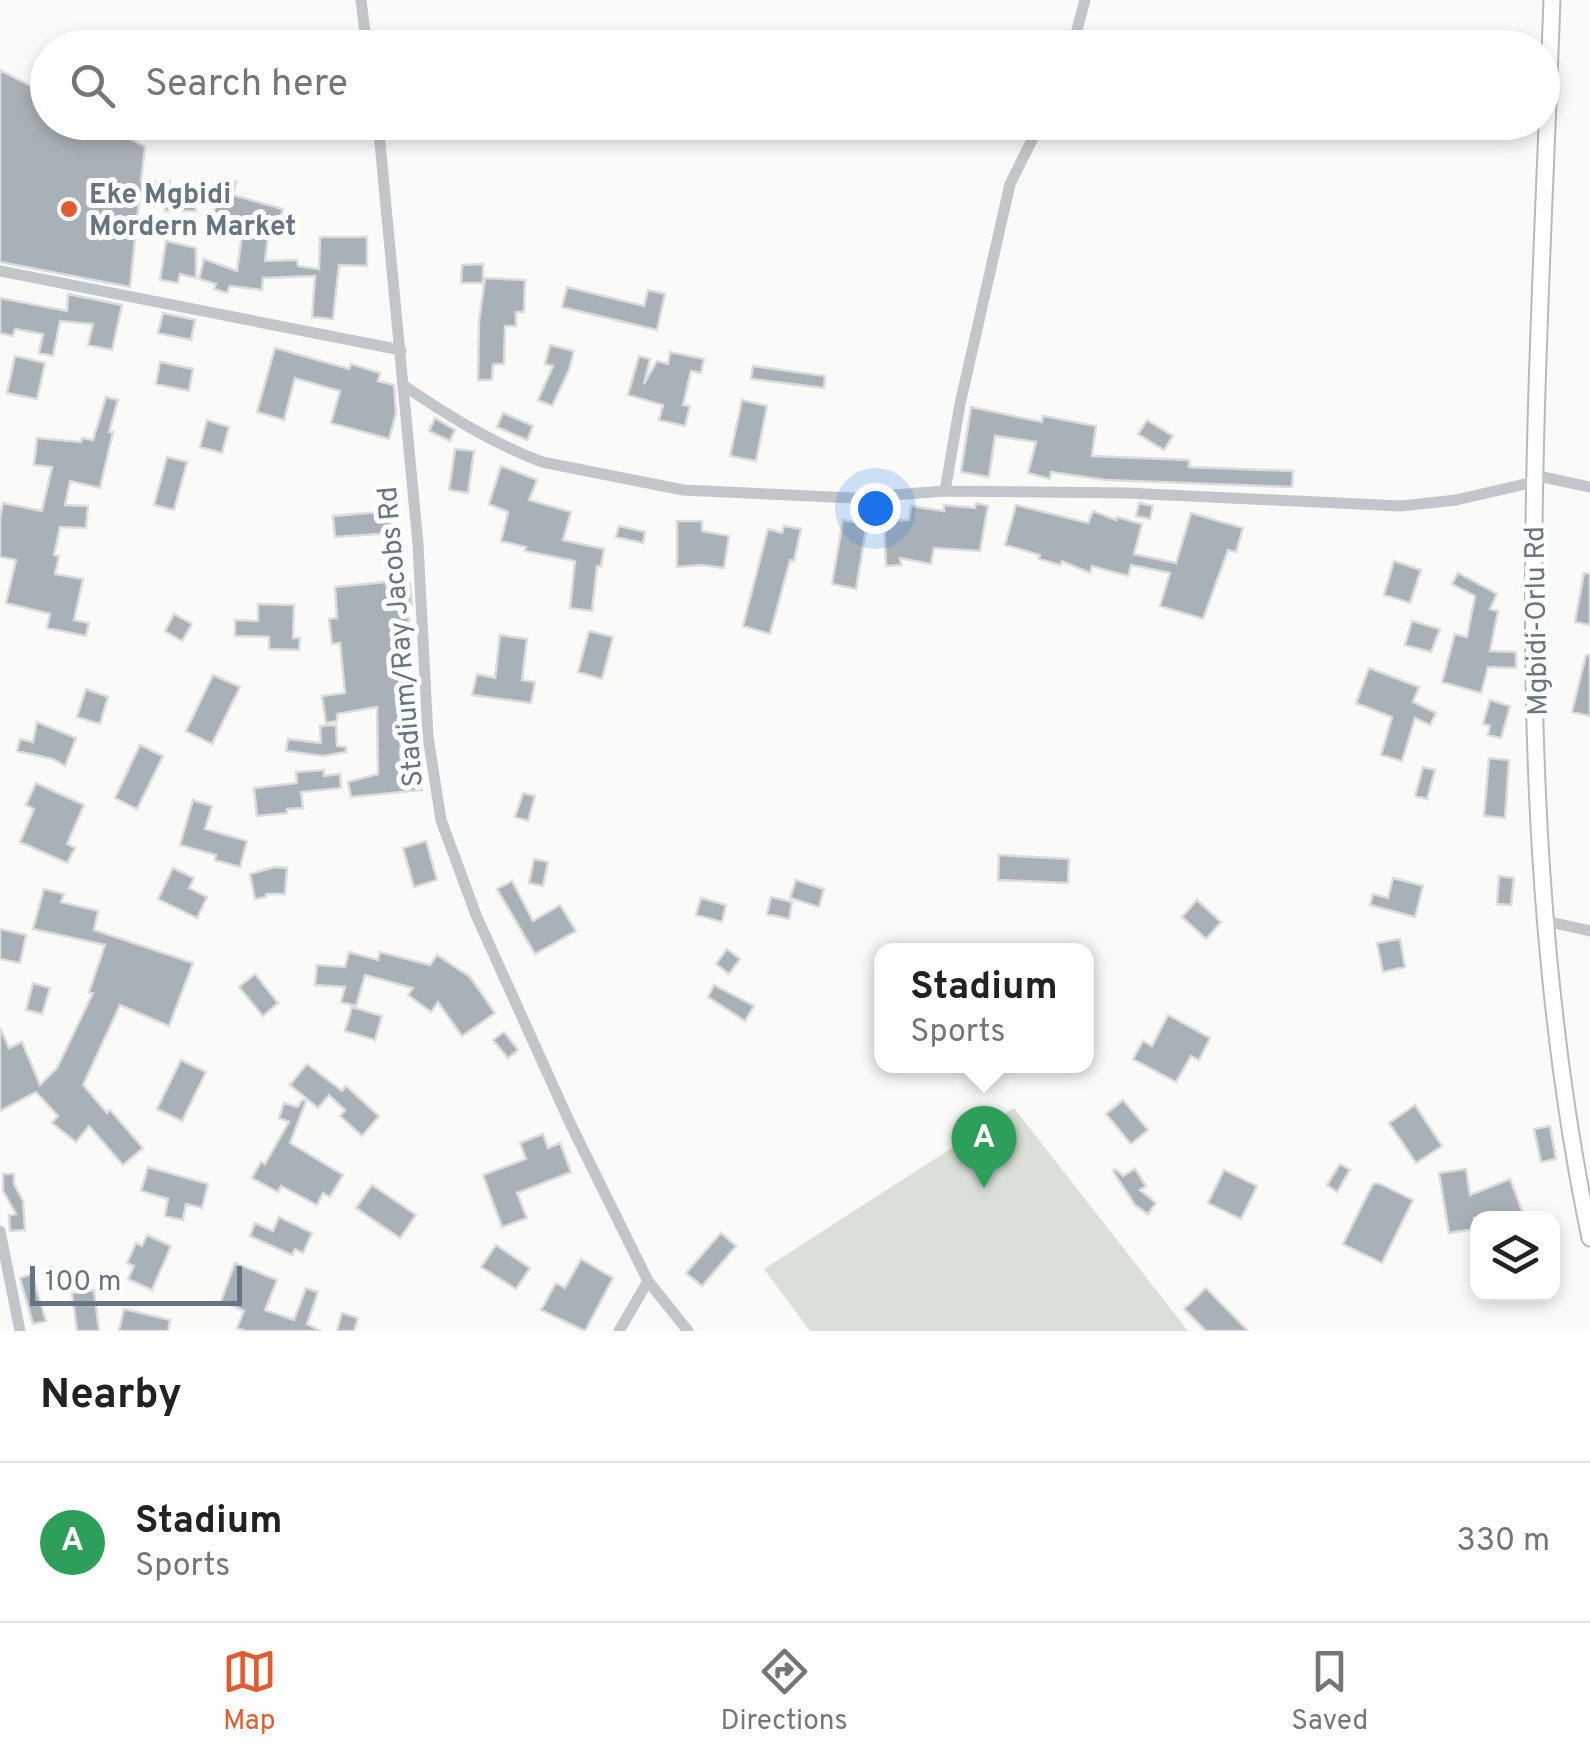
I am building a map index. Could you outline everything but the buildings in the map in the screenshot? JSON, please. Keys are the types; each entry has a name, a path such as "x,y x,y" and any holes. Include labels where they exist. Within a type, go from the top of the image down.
{"main road":[{"name":"Mgbidi-Orlu Rd","path":"1551,30 1552,0"},
{"name":"Mgbidi-Orlu Rd","path":"1547,140 1531,589 1545,921 1575,1165 1590,1238"}],"street":[{"path":"361,0 365,30"},
{"path":"1077,30 1085,0"},
{"name":"Stadium/Ray Jacobs Rd","path":"380,140 418,544 428,737 442,820 476,915 569,1121 648,1281 688,1331"},
{"path":"945,490 960,404 1010,184 1032,140"},
{"path":"0,271 401,350"},
{"path":"403,384 452,418 520,454 542,462 682,490 854,498 945,490 1126,494 1401,506 1456,500 1534,478 1590,486"},
{"path":"1545,921 1590,931"},
{"path":"0,1231 20,1331"},
{"path":"619,1331 648,1281"}],"shaded area":[{"path":"1014,1108 1188,1331 810,1331 764,1269"}],"place":[{"name":"Eke Mgbidi Mordern Market","path":"69,209"},
{"name":"Stadium","path":"984,1188"}]}
